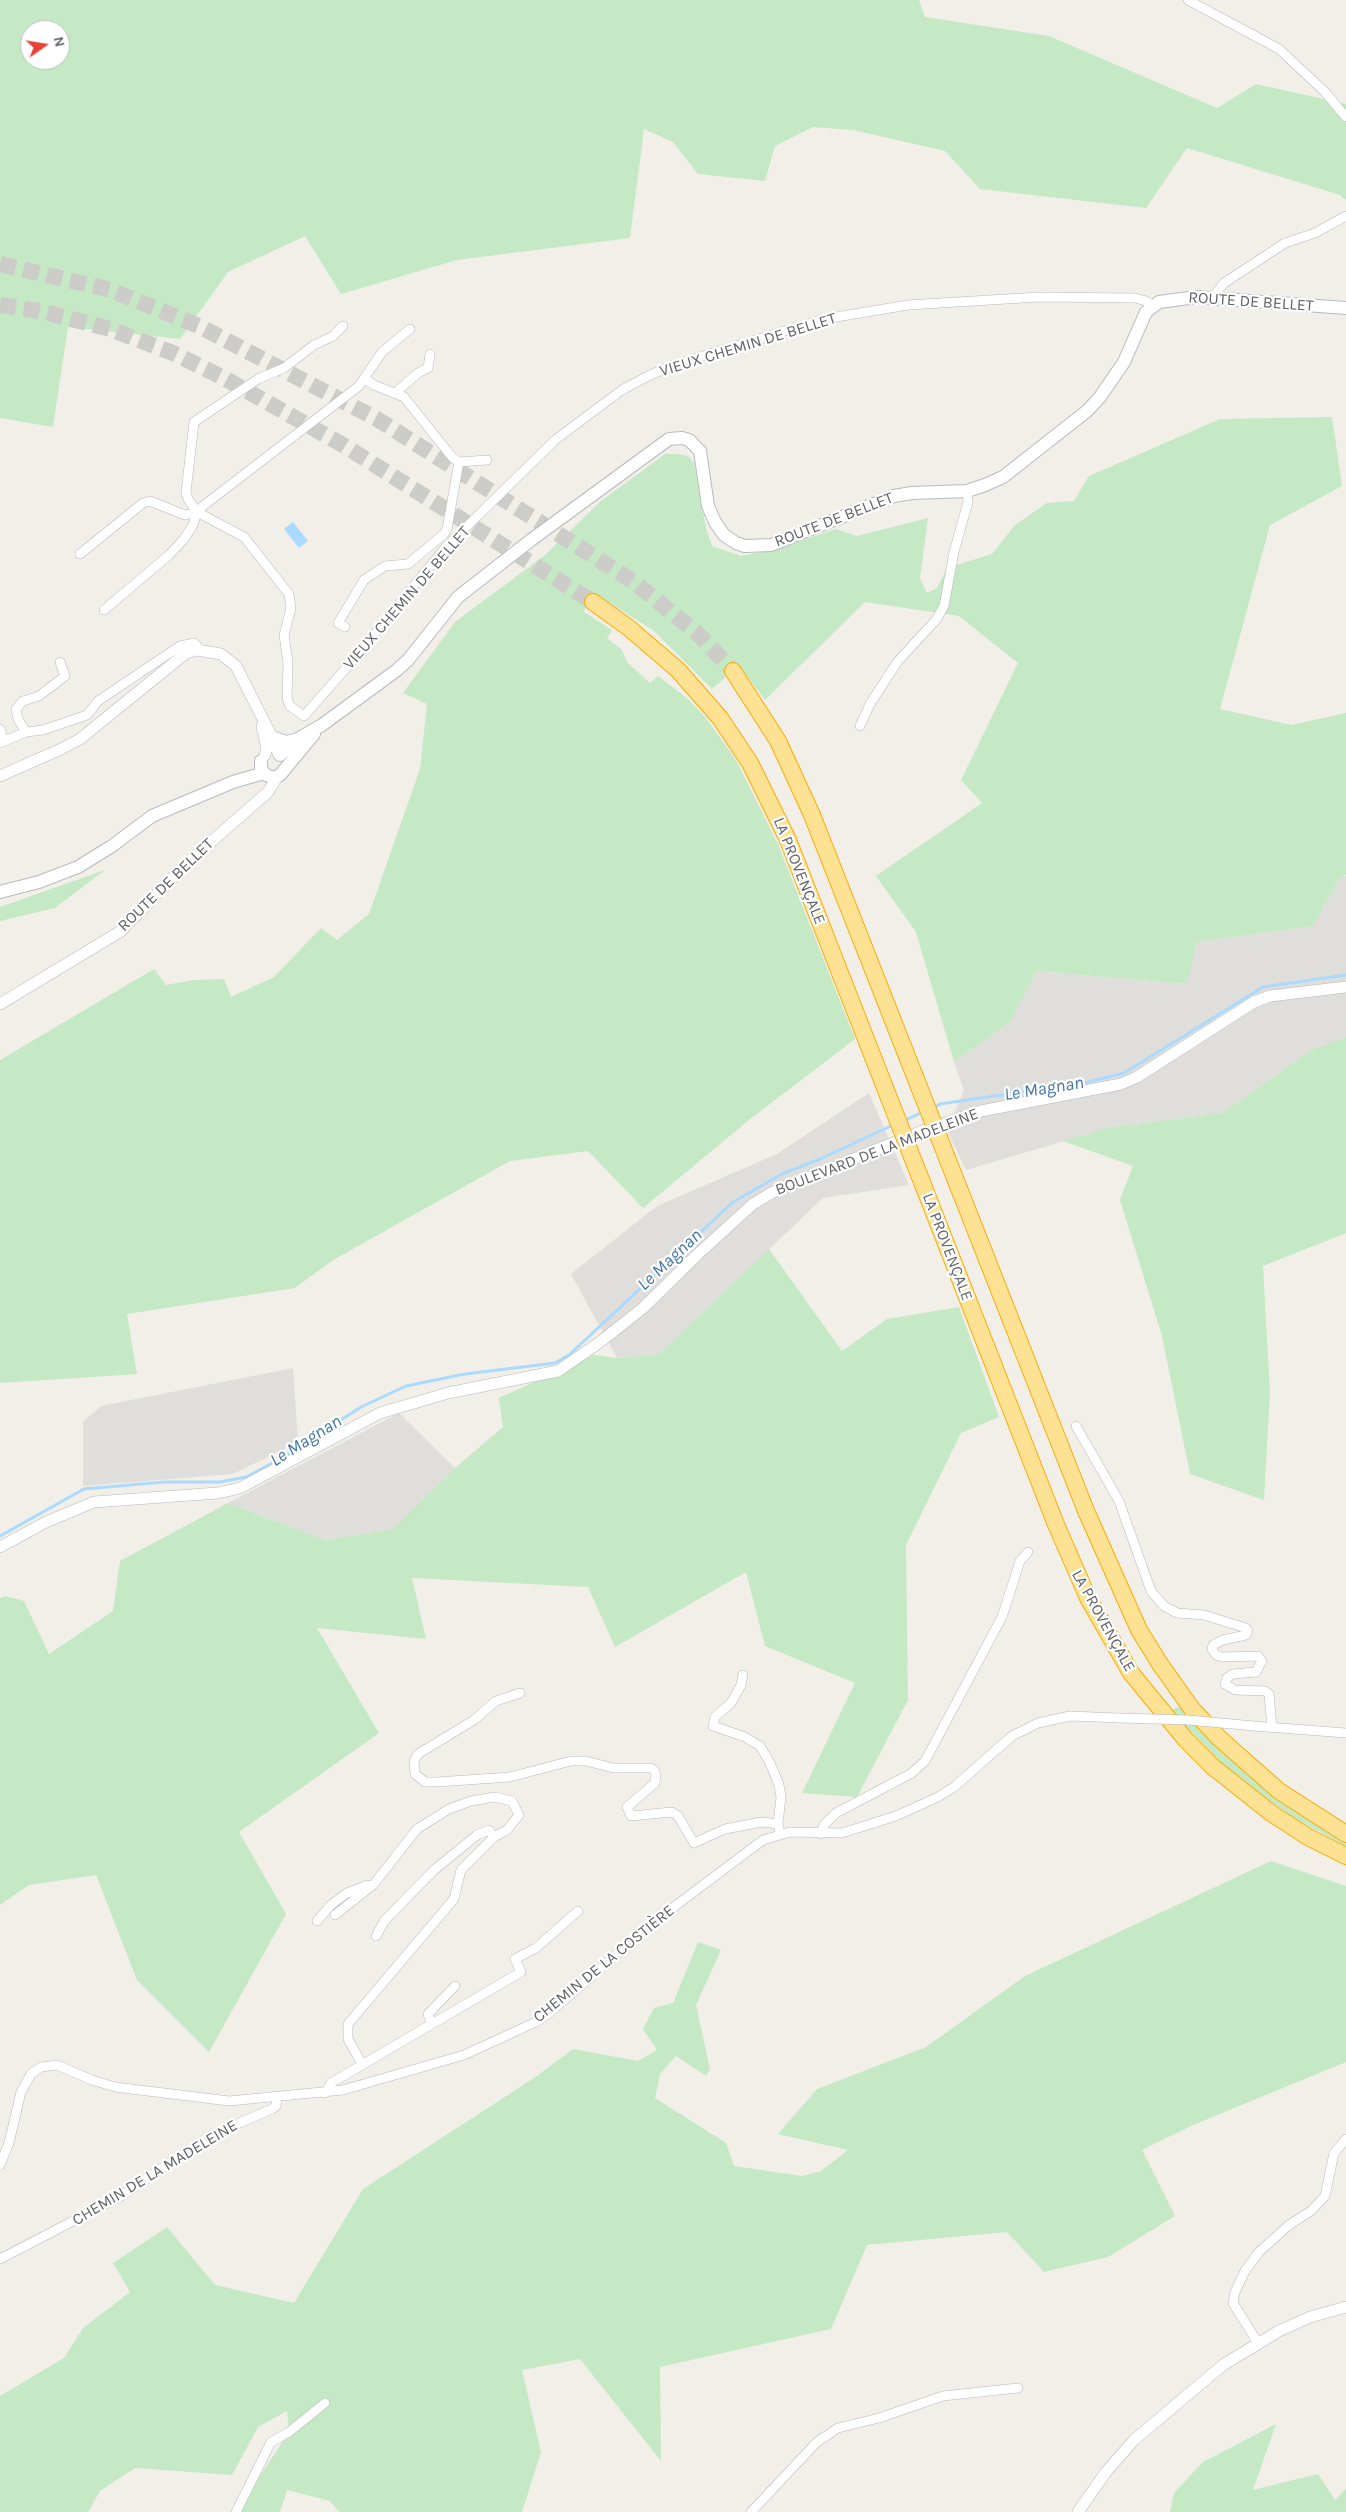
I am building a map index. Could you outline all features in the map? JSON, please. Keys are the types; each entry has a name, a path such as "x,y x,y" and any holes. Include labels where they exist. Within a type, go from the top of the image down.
{"highway":[{"name":"LA PROVENÇALE","path":"593,602 629,628 678,670 720,718 750,763 788,840 1054,1522 1088,1598 1127,1666 1186,1740 1220,1773 1271,1813 1308,1837 1346,1856"},
{"name":"LA PROVENÇALE","path":"733,671 778,741 812,815 1086,1511 1139,1630 1160,1664 1192,1709 1225,1743 1279,1791 1346,1834"}],"main road":[{"name":"ROUTE DE BELLET","path":"322,725 408,660 458,597 531,540 669,439 682,438 695,444 702,457 708,506 715,522 724,535 736,543 745,546 772,545 894,496 912,493 967,491 985,486 1003,476 1088,411 1112,382 1128,354 1138,325 1152,306 1165,300 1180,297 1212,298 1346,308"},
{"path":"272,737 286,742 301,737 322,725"},
{"path":"0,892 39,882 78,867 112,846 152,816 272,765 322,725"},
{"path":"272,765 301,737"}],"street":[{"path":"1188,0 1278,50 1325,92 1346,117"},
{"path":"1212,298 1224,284 1285,243 1315,233 1346,216"},
{"name":"VIEUX CHEMIN DE BELLET","path":"304,716 355,658 445,548 555,440 622,390 650,375 677,364 824,319 908,305 1039,297 1135,298 1146,301 1152,306"},
{"path":"301,737 304,716 288,707 287,698 288,663 284,635 291,608 289,594 244,537 197,512 188,499 186,492 194,422 258,379 284,368 314,344 332,336 343,326"},
{"path":"80,554 143,503 150,501 185,515 197,512 358,386 382,352 410,329"},
{"path":"395,393 418,373 428,368 430,354"},
{"path":"364,378 374,385 404,397 458,462 487,460"},
{"path":"345,627 338,623 364,580 385,566 408,564 444,534 447,529 458,462"},
{"path":"860,726 870,704 898,661 936,620 944,606 954,552 968,502 967,491"},
{"path":"104,610 170,556 193,525 197,512"},
{"path":"0,729 2,742 26,732 43,730 86,715 98,701 180,646 194,643 201,650"},
{"path":"0,776 61,750 80,739 186,654 201,650 221,654 236,666 272,737 272,765"},
{"path":"26,732 18,720 16,708 23,701 39,696 65,676 60,662"},
{"path":"258,712 272,765"},
{"name":"ROUTE DE BELLET","path":"0,1004 121,931 188,862 252,808 268,792 272,765"},
{"name":"BOULEVARD DE LA MADELEINE","path":"0,1547 53,1519 94,1502 218,1493 240,1488 380,1413 448,1393 558,1371 600,1342 643,1308 753,1204 774,1192 929,1129 981,1111 1121,1084 1137,1077 1254,1002 1270,996 1346,987"},
{"path":"1076,1426 1119,1501 1151,1591 1164,1606 1177,1612 1204,1615 1246,1628 1248,1631 1246,1635 1213,1644 1212,1649 1216,1655 1222,1657 1258,1656 1262,1661 1256,1672 1233,1674 1227,1678 1226,1684 1235,1690 1265,1691 1269,1694 1268,1728 1346,1733"},
{"path":"821,1834 824,1825 836,1812 912,1773 925,1761 1002,1617 1020,1561 1028,1552"},
{"path":"743,1675 741,1685 731,1703 715,1717 714,1726 745,1736 760,1746 770,1763 779,1785 781,1810 778,1824 780,1834"},
{"path":"520,1693 496,1701 474,1720 418,1754 414,1761 415,1774 425,1782 510,1777 571,1761 586,1761 613,1768 651,1768 656,1775 655,1782 627,1807 631,1816 672,1812 678,1816 694,1843 717,1831 737,1825 768,1822 778,1824"},
{"name":"CHEMIN DE LA COSTIÈRE","path":"0,2165 9,2143 21,2092 31,2074 47,2065 63,2067 92,2080 115,2087 221,2101 325,2093 365,2085 464,2055 536,2022 549,2013 654,1922 758,1843 780,1834 842,1833 863,1828 938,1797 961,1781 1012,1736 1038,1723 1070,1716 1188,1720 1268,1728"},
{"path":"335,1915 374,1884 417,1829 449,1809 470,1801 495,1797 512,1801 519,1815 507,1830 494,1837 461,1870 454,1899 348,2024 348,2040 362,2064"},
{"path":"376,1936 385,1920 434,1870 477,1836 489,1830 494,1837"},
{"path":"317,1921 331,1905 347,1893 363,1886 374,1884"},
{"path":"325,2093 328,2085 362,2064 521,1972 515,1959 536,1948 578,1911"},
{"path":"431,2023 428,2014 455,1986"},
{"name":"CHEMIN DE LA MADELEINE","path":"0,2259 123,2195 178,2158 208,2143 230,2127 272,2109 276,2106 277,2097"},
{"path":"1258,2343 1233,2303 1235,2292 1245,2271 1259,2252 1289,2225 1311,2211 1325,2196 1334,2153 1346,2139"},
{"path":"1078,2512 1106,2472 1134,2440 1223,2365 1258,2343 1310,2317 1346,2307"},
{"path":"750,2512 816,2442 838,2428 879,2418 943,2396 1018,2388"},
{"path":"236,2512 271,2442 289,2432 325,2404"}],"shaded area":[{"path":"1341,876 1346,876 1346,1037 1313,1049 1222,1113 1112,1127 966,1170 947,1131 964,1090 954,1062 1010,1022 1037,971 1185,984 1197,942 1313,926"},
{"path":"869,1093 909,1185 823,1198 659,1354 617,1358 571,1274 657,1206 777,1154"},
{"path":"293,1368 298,1442 233,1474 83,1486 83,1422 101,1406"},
{"path":"399,1413 455,1468 393,1529 325,1540 228,1503"}],"green space":[{"path":"0,0 919,0 925,17 1049,36 1217,108 1256,84 1346,104 1346,200 1340,195 1187,148 1146,208 980,189 945,151 853,130 813,127 775,146 765,181 698,174 673,142 644,129 630,238 457,260 341,294 305,236 228,272 180,339 68,327 53,427 0,418"},
{"path":"1332,417 1342,486 1270,525 1220,709 1291,725 1346,713 1346,875 1341,876 1313,926 1197,942 1186,984 1037,971 1010,1022 954,1062 916,932 876,876 982,803 961,780 1018,663 959,616 865,602 765,700 738,664 726,671 725,678 712,689 654,631 596,594 587,601 584,612 612,630 607,638 622,650 627,662 650,683 658,676 687,698 706,718 736,760 778,844 855,1039 749,1120 643,1208 588,1151 510,1161 333,1260 295,1288 127,1314 137,1374 0,1383 0,1060 154,969 166,985 194,980 224,979 231,997 274,977 321,928 337,940 369,914 420,769 427,704 403,693 455,622 544,556 601,501 665,454 688,456 694,463 706,528 712,546 741,556 776,549 836,529 857,536 928,518 920,578 927,593 937,588 947,568 992,554 1015,525 1047,503 1074,501 1089,476 1220,419"},
{"path":"105,870 55,908 0,921 0,907"},
{"path":"1346,1037 1346,1233 1263,1266 1270,1393 1264,1500 1190,1474 1162,1336 1120,1200 1133,1166 1063,1141 1112,1127 1222,1113 1313,1049"},
{"path":"769,1249 842,1351 887,1319 959,1307 999,1417 961,1433 906,1545 908,1700 857,1797 802,1793 855,1683 765,1646 746,1572 615,1647 588,1587 412,1578 426,1639 317,1628 379,1733 239,1832 286,1914 209,2052 137,1980 96,1875 29,1885 0,1905 0,1598 5,1596 24,1601 49,1654 113,1611 120,1561 228,1503 325,1540 393,1529 455,1468 503,1427 499,1398 594,1355 617,1358 659,1354"},
{"path":"1182,1706 1222,1750 1251,1778 1309,1820 1346,1842 1346,1846 1299,1821 1247,1785 1221,1763 1171,1710"},
{"path":"1271,1861 1346,1886 1346,2062 1193,2125 1142,2150 1175,2216 1108,2257 1044,2272 1007,2232 867,2245 831,2329 660,2367 661,2461 580,2359 522,2370 541,2452 522,2512 339,2512 330,2501 287,2490 280,2512 236,2512 289,2432 287,2411 258,2427 232,2475 135,2468 100,2491 88,2512 0,2512 0,2396 64,2358 83,2328 130,2292 113,2263 167,2227 215,2285 294,2303 363,2189 534,2078 573,2049 638,2061 657,2050 643,2029 654,2008 673,2003 698,1942 721,1950 696,2005 710,2069 706,2076 676,2056 660,2074 655,2098 726,2143 734,2166 802,2176 821,2171 848,2150 778,2134 817,2089 926,2047 1025,1976"},
{"path":"1276,2424 1253,2490 1318,2474 1335,2500 1346,2489 1346,2512 1170,2512 1174,2493 1203,2462"}],"water":[{"path":"293,522 308,541 299,548 284,529"}],"waterway":[{"name":"Le Magnan","path":"933,1108 940,1104 1084,1083 1124,1073 1263,987 1346,975"},
{"name":"Le Magnan","path":"903,1121 923,1112"},
{"name":"Le Magnan","path":"0,1536 84,1489 164,1482 220,1482 246,1477 284,1457 361,1407 406,1386 465,1374 555,1363 569,1355 733,1202 782,1174 820,1159 893,1125"}],"tunnel":[{"path":"0,264 111,290 201,327 377,419 634,582 698,634 733,671"},
{"path":"0,305 45,312 110,329 173,353 224,378 343,445 593,602"}]}
